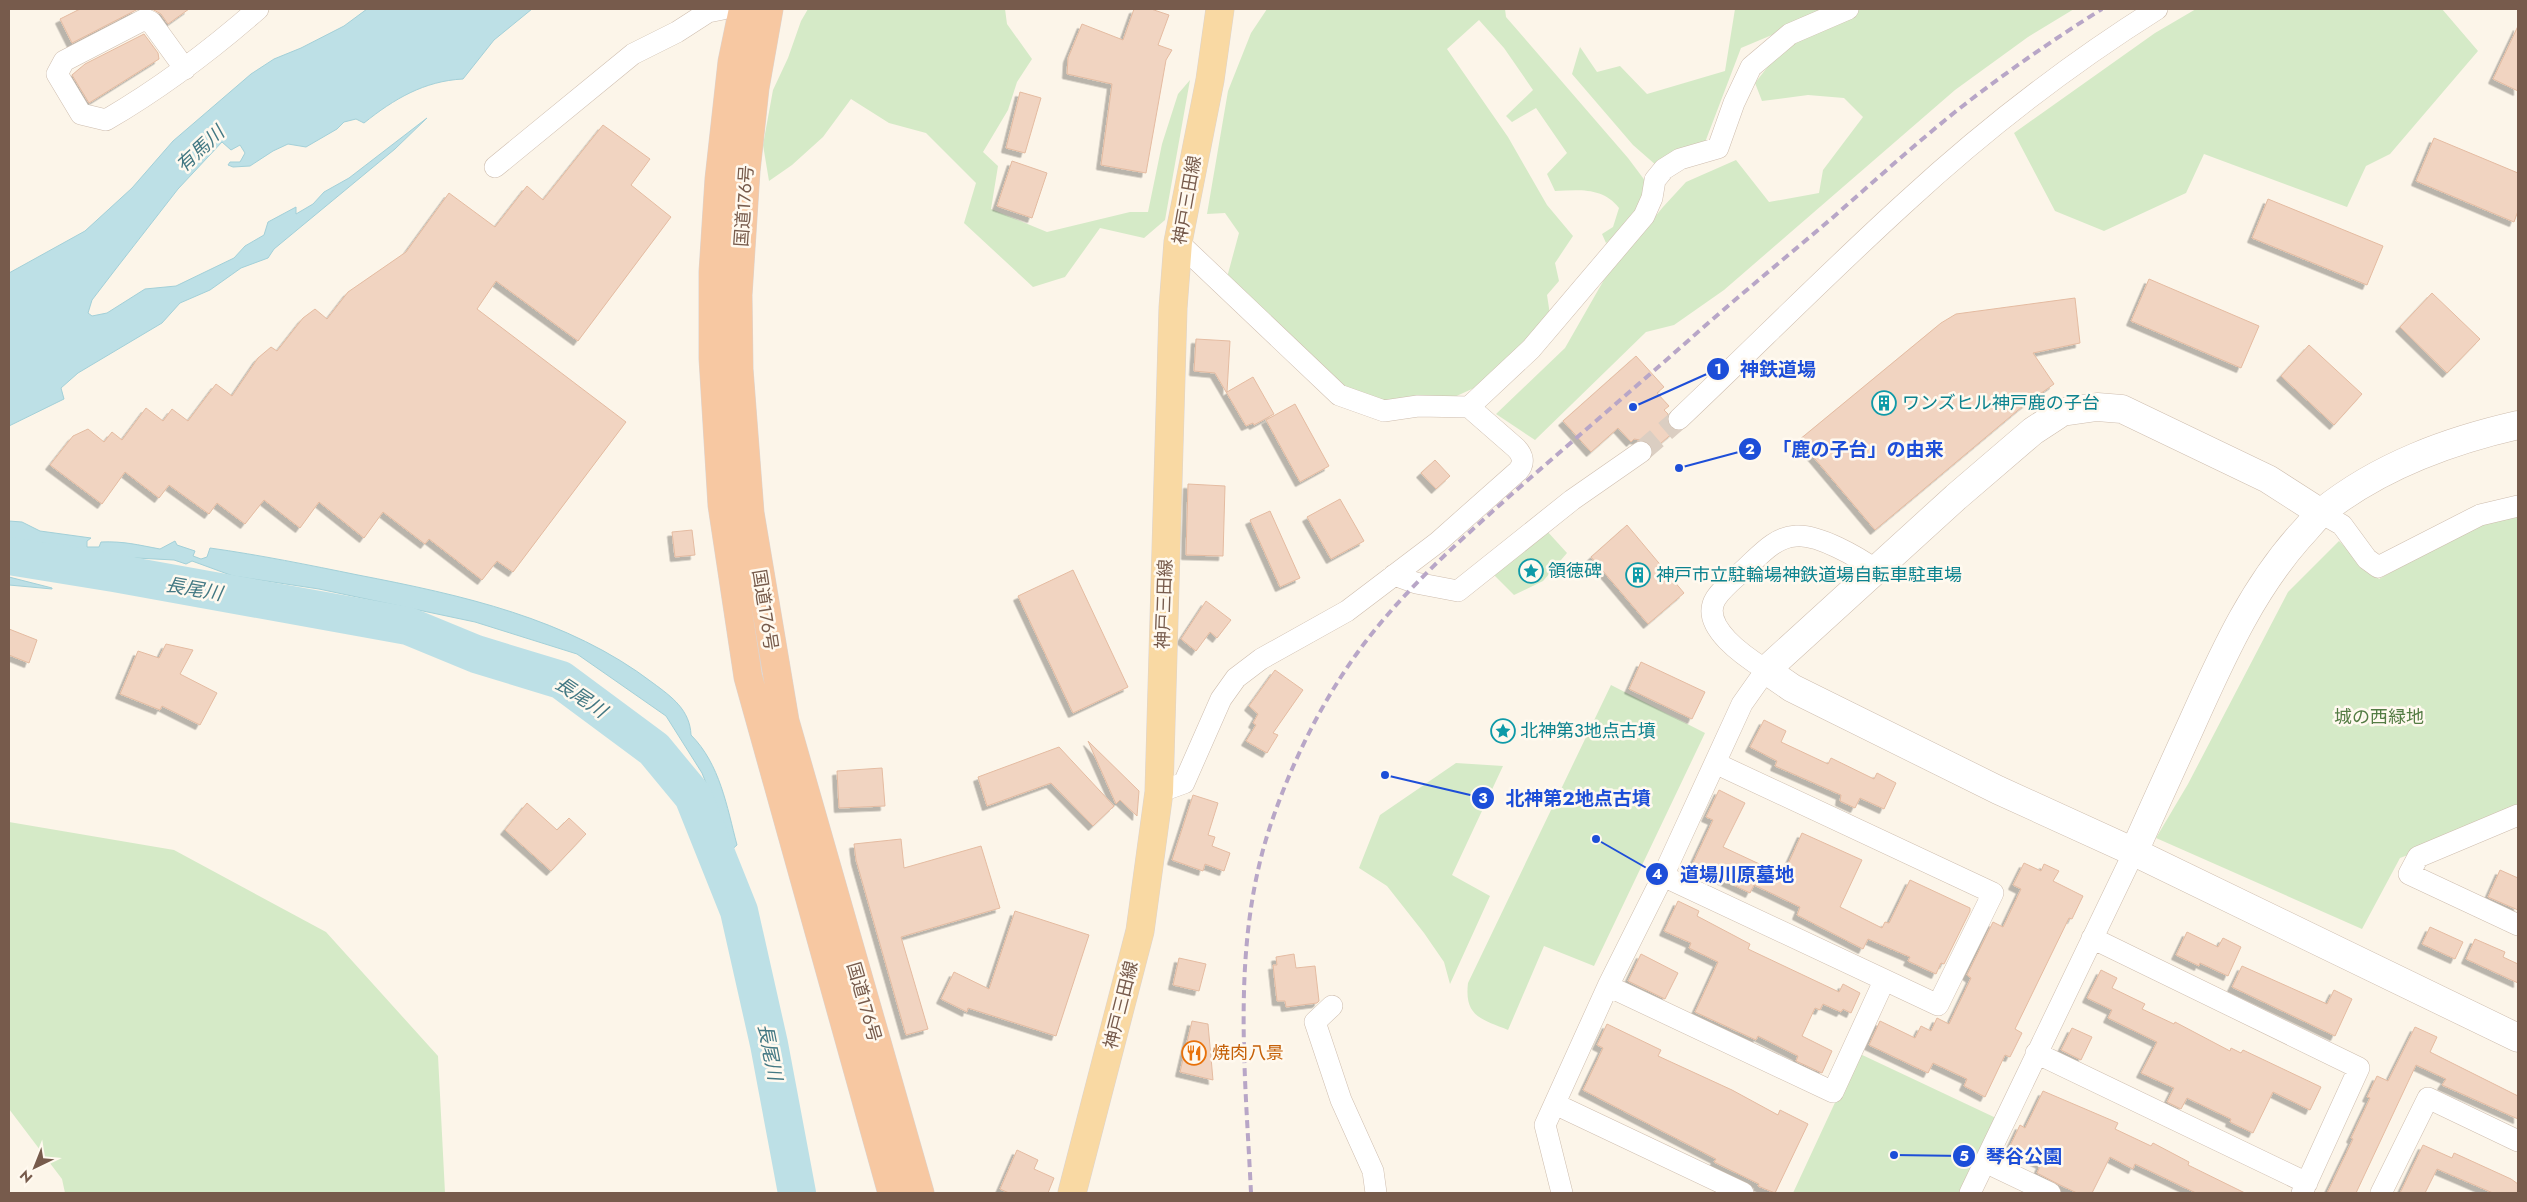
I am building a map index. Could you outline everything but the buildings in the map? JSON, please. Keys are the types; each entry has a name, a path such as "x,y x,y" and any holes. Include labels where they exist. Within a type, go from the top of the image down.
{"highway":[{"name":"国道176号","path":"743,9 730,72 718,179 713,272 713,358 722,505 748,677 892,1193"},
{"name":"国道176号","path":"769,9 755,88 746,171 738,295 739,369 750,513 785,721 920,1193"}],"main road":[{"name":"神戸三田線","path":"1072,1193 1140,931 1160,792 1173,308 1178,242 1210,80 1220,9"}],"street":[{"path":"185,69 152,22 145,19 64,61 57,74 80,114 106,120 148,95 185,69 258,9"},
{"path":"495,167 634,54 677,32 708,12 722,9"},
{"path":"1469,407 1537,343 1612,251 1644,216 1652,198 1655,180 1664,168 1680,159 1718,148 1734,103 1751,67 1790,34 1848,9"},
{"path":"1679,418 1906,202 1979,138 2057,79 2157,9"},
{"path":"1160,792 1184,783 1221,699 1236,678 1261,660 1347,611 1438,542 1518,471 1523,464 1523,459 1516,448 1496,428 1469,407 1418,406 1384,411 1339,394 1178,242"},
{"path":"1562,1193 1546,1125 1608,986 1663,876 1742,704 1766,670 2033,431 2062,412 2083,408 2122,409 2159,425 2268,479 2342,525 2367,559 2378,566 2480,515 2518,506"},
{"path":"1970,1193 2134,852 2228,644 2258,590 2278,561 2321,513 2376,476 2411,458 2456,442 2518,425"},
{"path":"1394,575 1416,583 1458,591 1572,500 1641,452"},
{"path":"1876,570 1860,559 1809,536 1780,539 1756,558 1715,599 1714,622 1726,639 1742,655 1792,688 1998,790 2134,852 2518,1038"},
{"path":"1663,876 1938,1005 1993,893 1715,763"},
{"path":"2518,815 2418,857 2409,874 2518,925"},
{"path":"2036,1054 2305,1188 2359,1068 2092,938"},
{"path":"1608,986 1832,1092 1884,981"},
{"path":"1332,1006 1315,1022 1341,1100 1372,1172 1376,1193"},
{"path":"2381,1193 2428,1098 2518,1141"},
{"path":"1555,1104 1743,1193"},
{"path":"1985,1162 2050,1193"}],"green space":[{"path":"808,9 1005,9 1007,24 1032,59 1017,82 1008,110 983,152 998,166 991,209 1047,232 1130,212 1148,212 1162,144 1178,94 1190,80 1165,220 1144,238 1100,228 1065,277 1033,287 964,223 976,183 926,133 889,123 851,99 823,137 792,165 769,181 763,145 773,90 788,58 801,21"},
{"path":"1267,9 1505,9 1506,17 1628,158 1649,186 1636,219 1606,243 1602,234 1613,227 1619,208 1606,196 1598,193 1582,190 1555,191 1547,174 1567,153 1536,108 1512,122 1506,116 1533,90 1504,48 1479,20 1447,49 1508,137 1547,205 1573,236 1555,263 1559,281 1547,295 1551,321 1474,388 1450,399 1387,405 1345,388 1226,281 1239,233 1225,213 1207,214 1228,91 1251,33"},
{"path":"1735,9 2074,9 2028,37 1955,90 1724,290 1674,325 1646,332 1535,440 1496,414 1565,348 1605,278 1686,182 1736,160 1769,202 1819,193 1823,170 1863,117 1844,98 1808,95 1762,101 1755,83 1780,51 1779,32 1741,48 1704,145 1657,166 1633,145 1572,74 1580,47 1597,72 1620,66 1647,94 1725,71"},
{"path":"2196,9 2442,9 2478,51 2390,154 2366,166 2347,207 2204,154 2186,193 2104,231 2055,211 2014,133 2155,33"},
{"name":"城の西緑地","path":"2518,512 2518,813 2400,858 2362,929 2156,838 2188,784 2288,592 2339,541 2379,579 2483,520"},
{"path":"1546,530 1567,553 1543,581 1514,595 1493,574"},
{"path":"1611,685 1705,733 1594,966 1544,946 1508,1030 1483,1019 1472,1010 1469,1003 1468,983"},
{"path":"1456,763 1503,766 1452,875 1490,896 1450,984 1444,962 1424,933 1387,886 1359,868 1380,815"},
{"path":"9,822 174,850 326,932 438,1056 445,1193 65,1193 62,1179 9,1109"},
{"path":"1858,1053 1996,1118 1960,1193 1793,1193"}],"water":[{"name":"有馬川","path":"367,9 532,9 494,40 463,79 449,80 422,87 398,99 364,123 356,119 344,122 337,129 306,147 288,144 250,166 233,167 228,165 230,162 240,162 245,153 240,145 231,150 222,142 178,189 92,300 88,313 92,316 107,313 145,289 176,286 234,258 245,246 264,235 268,222 296,207 296,214 313,204 324,192 349,178 427,118 395,149 274,249 268,258 241,268 210,290 180,303 162,323 78,373 61,388 64,399 9,426 9,273 85,231 132,188 173,141 251,74 274,59 301,48 344,26"},
{"path":"9,521 22,522 40,531 91,538 87,541 87,547 99,547 101,542 109,542 160,549 175,541 177,545 195,551 193,556 201,559 207,557 210,548 284,560 436,591 512,612 586,642 620,661 653,683 673,699 684,711 690,726 691,735 701,746 716,773 726,801 737,845 728,853 706,817 697,792 702,793 706,783 702,773 666,716 577,654 475,622 319,589 233,576 192,561 186,564 174,560 136,558 110,564 119,567 135,568 155,577 165,572 164,567 189,571 228,582 215,584 201,580 189,581 185,577 181,578 178,591 185,598 199,602 190,602 178,600 157,592 150,585 144,583 142,576 130,577 128,579 131,587 124,587 116,580 117,577 108,568 102,570 95,583 69,580 59,575 51,560 58,566 69,563 85,570 89,564 72,551 42,543 31,548 28,545 9,546"},
{"path":"9,577 52,588 52,589 9,585"}],"waterway":[{"name":"長尾川","path":"9,556 408,626 476,654 561,680 654,749 693,796 739,911 769,1044 797,1193"}],"tunnel":[{"path":"1641,452 1679,419"}],"railway":[{"path":"1251,1193 1244,1050 1244,1002 1251,908 1260,861 1274,815 1304,742 1343,673 1358,651 1406,594 1458,543 1724,309 1955,112 2064,33 2102,9"}],"place":[{"name":"ワンズヒル神戸鹿の子台","path":"1884,403"},
{"name":"神鉄道場","path":"1633,407"},
{"name":"「鹿の子台」の由来","path":"1679,468"},
{"name":"領徳碑","path":"1531,571"},
{"name":"神戸市立駐輪場神鉄道場自転車駐車場","path":"1638,575"},
{"name":"北神第3地点古墳","path":"1503,731"},
{"name":"北神第2地点古墳","path":"1385,775"},
{"name":"道場川原墓地","path":"1596,839"},
{"name":"焼肉八景","path":"1194,1053"},
{"name":"琴谷公園","path":"1894,1155"}]}
